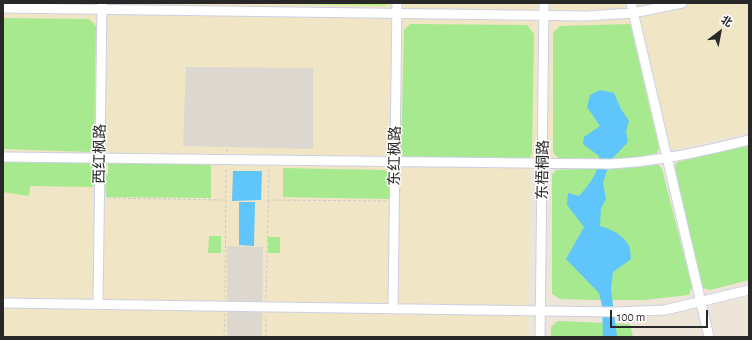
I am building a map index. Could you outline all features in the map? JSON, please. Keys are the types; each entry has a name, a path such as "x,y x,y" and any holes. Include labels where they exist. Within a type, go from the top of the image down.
{"street":[{"name":"东红枫路","path":"393,308 397,3"},
{"name":"东梧桐路","path":"540,337 544,3"},
{"path":"631,3 709,337"},
{"path":"3,8 102,6 397,14 586,16 633,13 682,3"},
{"name":"西红枫路","path":"98,304 102,6"},
{"path":"3,156 618,164 684,155 749,140"},
{"path":"3,303 640,312 665,310 749,290"}],"path":[{"path":"224,337 226,159"},
{"path":"266,337 269,160"},
{"path":"99,198 225,200"},
{"path":"268,200 395,201"}],"shaded area":[{"path":"3,3 749,3 749,132 635,158 530,158 528,337 3,337"},
{"path":"186,67 313,68 313,149 183,146"},
{"path":"227,246 263,247 262,337 227,337"}],"green space":[{"path":"238,3 389,3 385,6"},
{"path":"3,18 89,19 96,26 94,146 90,152 3,149"},
{"path":"410,24 527,25 534,34 532,154 528,160 406,158 401,153 404,30"},
{"path":"630,24 659,148 657,153 635,158 558,158 553,152 553,33 560,26"},
{"path":"749,145 749,280 710,290 703,288 674,168 677,162"},
{"path":"3,161 89,163 94,168 93,187 30,186 29,196 3,192"},
{"path":"108,163 211,164 211,198 106,197 105,174 108,174"},
{"path":"659,165 662,169 692,287 689,295 643,300 595,300 560,299 552,294 552,175 556,170"},
{"path":"283,168 385,170 390,176 389,199 283,197"},
{"path":"209,236 221,236 221,253 208,253"},
{"path":"268,237 280,237 280,253 268,253"},
{"path":"558,321 630,324 633,337 551,337 551,327"}],"water":[{"path":"600,90 614,93 621,109 629,121 626,132 628,142 610,161 603,183 606,199 601,208 600,226 612,231 624,239 630,249 631,259 613,272 611,289 617,337 603,337 602,306 599,293 566,259 584,227 567,205 568,193 579,196 593,178 598,167 599,156 583,144 584,137 600,126 587,107 590,95"},
{"path":"233,171 262,171 261,200 232,201"},
{"path":"239,202 255,202 254,246 239,245"}]}
